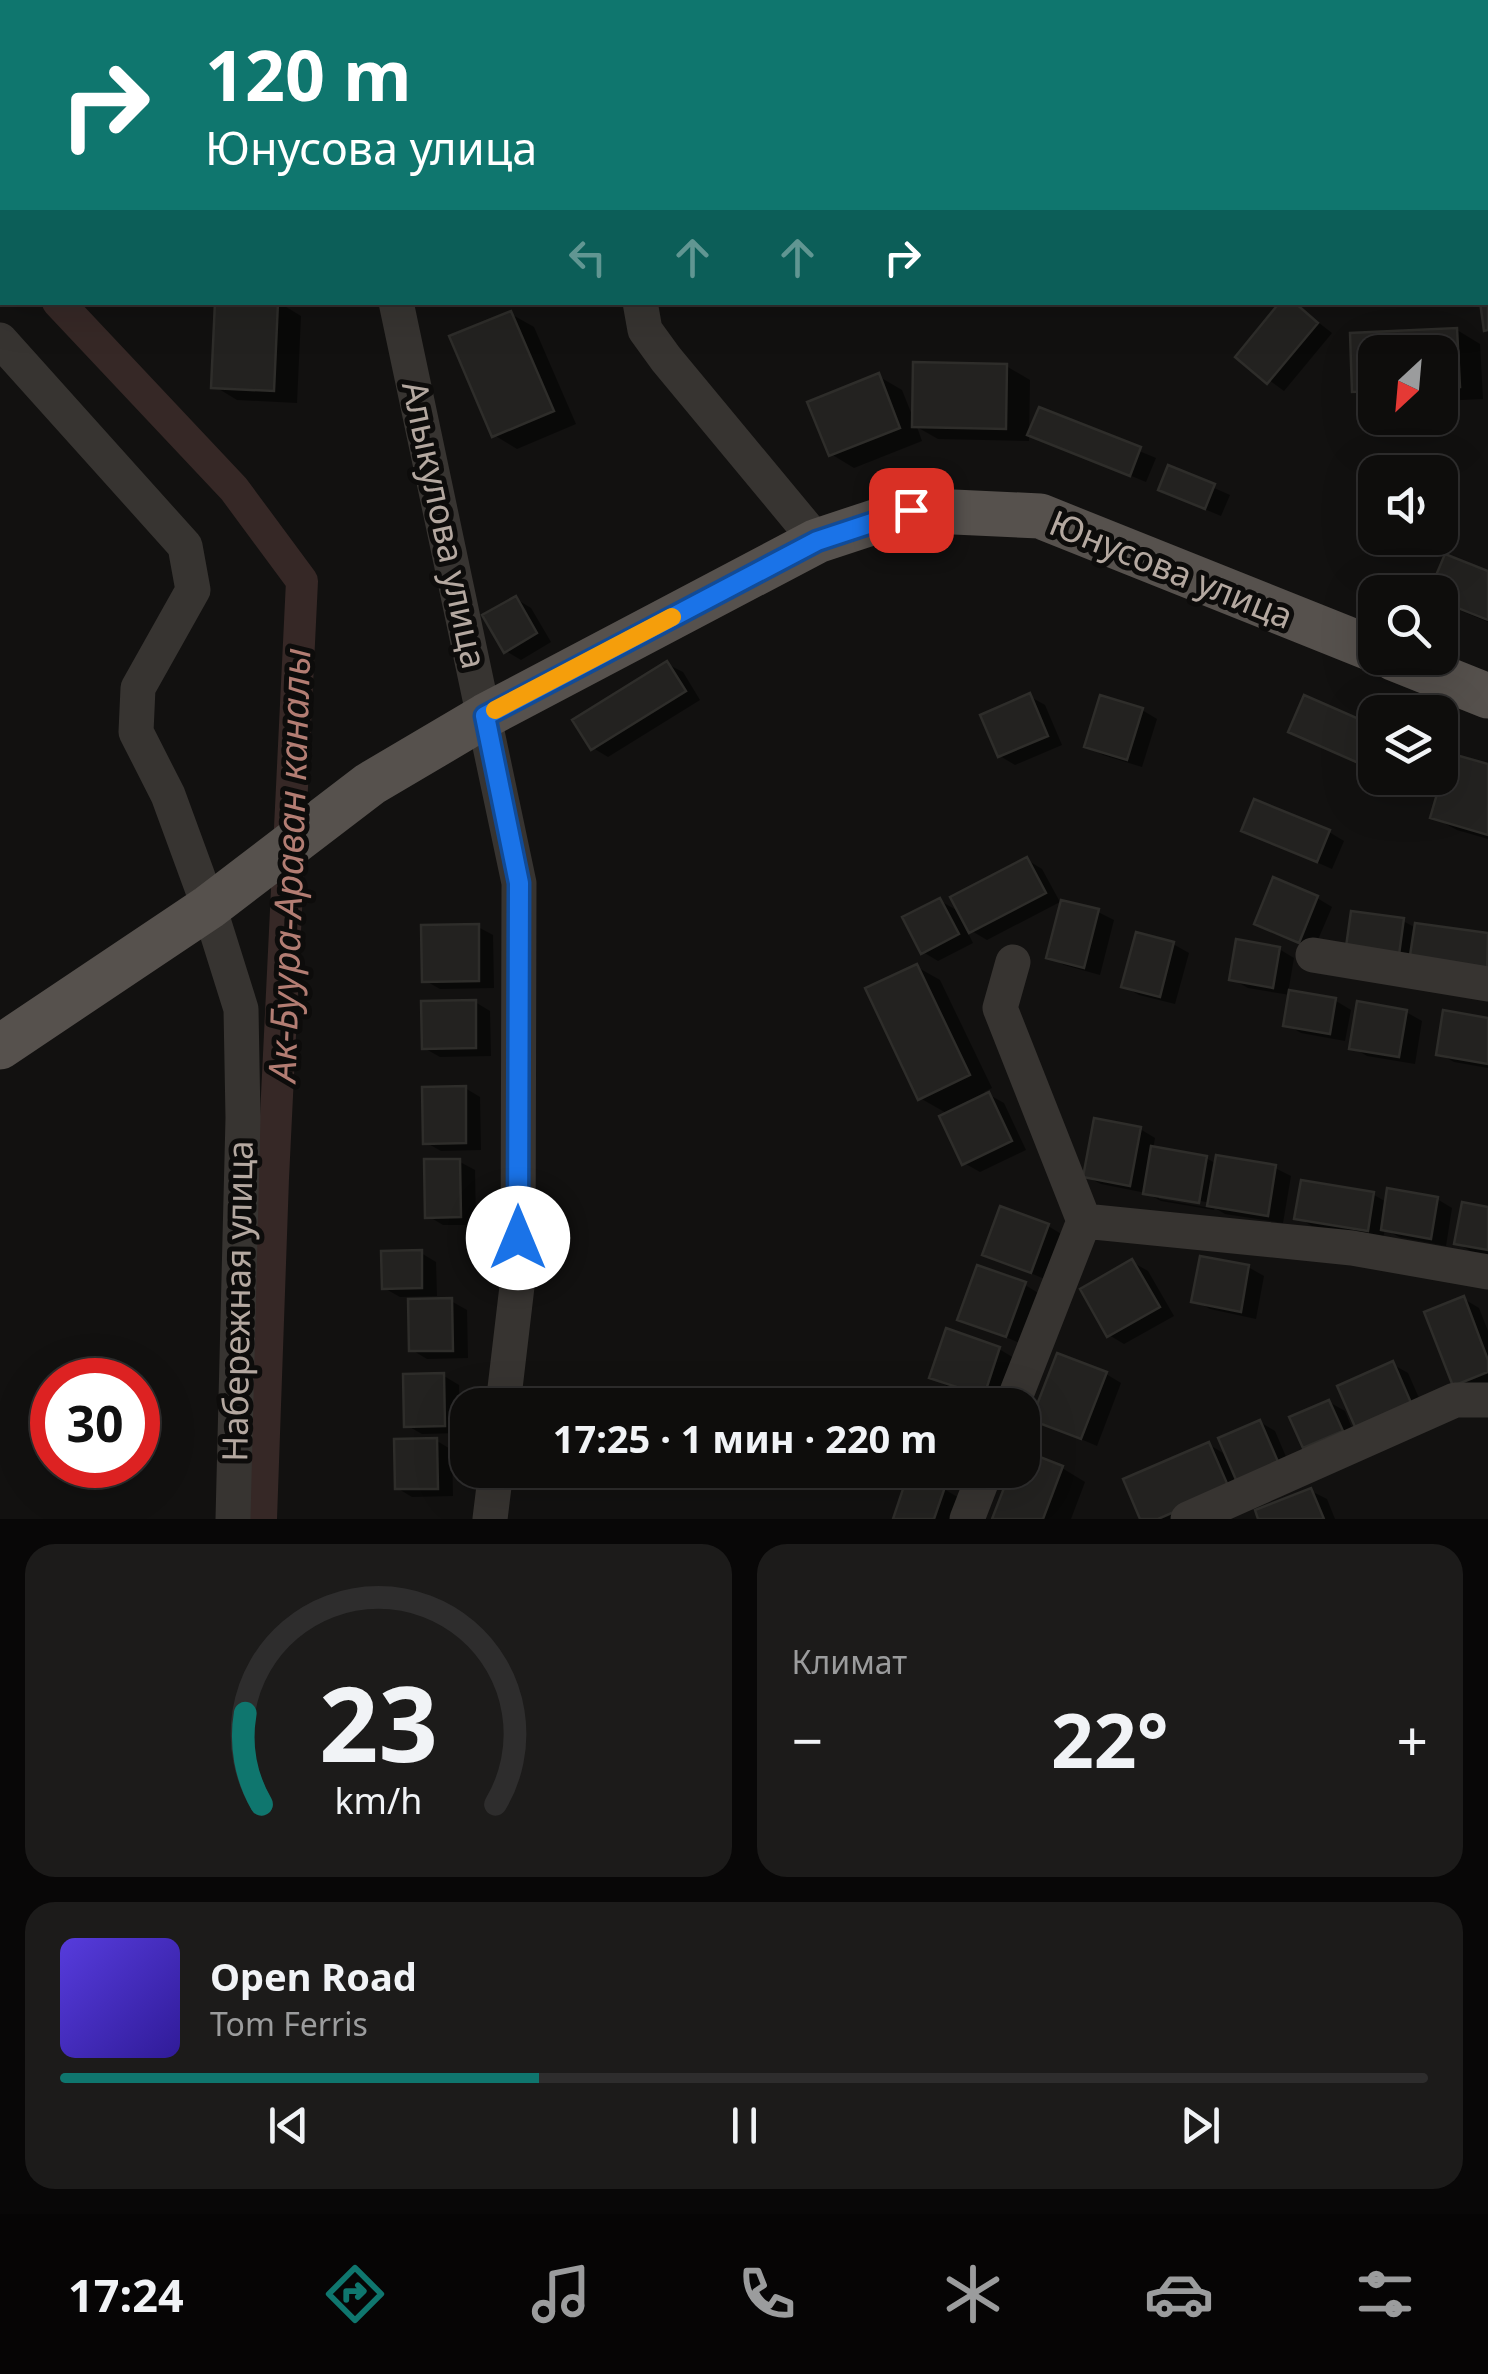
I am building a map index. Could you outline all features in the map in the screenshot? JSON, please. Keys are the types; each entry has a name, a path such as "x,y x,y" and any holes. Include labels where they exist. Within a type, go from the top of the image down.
{"main road":[{"name":"Юнусова улица","path":"0,1047 226,893 370,784 485,716 817,541 911,510 1040,516 1358,643"},
{"path":"1435,675 1488,696"}],"street":[{"name":"Алыкулова улица","path":"397,305 519,883 518,1278 505,1388"},
{"path":"641,305 646,330 666,359 817,541"},
{"name":"Набережная улица","path":"0,340 185,546 194,590 138,688 136,732 226,893 241,1009 243,1118 233,1519"},
{"path":"1313,955 1488,984"},
{"path":"1013,962 1000,1008 1084,1221 1019,1388"},
{"path":"1084,1221 1352,1248 1488,1272"},
{"path":"1188,1519 1455,1400 1488,1400"},
{"path":"490,1519 494,1488"},
{"path":"967,1519 979,1488"}],"building":[{"path":"215,305 278,305 274,391 211,388"},
{"path":"1278,305 1297,305 1318,323 1267,384 1235,357"},
{"path":"1480,305 1488,305 1488,330 1484,331"},
{"path":"511,311 554,411 492,437 449,336"},
{"path":"1457,328 1457,335 1358,335 1358,392 1352,392 1350,333"},
{"path":"913,362 1007,364 1006,429 912,427"},
{"path":"879,373 900,428 829,456 807,402"},
{"path":"1039,407 1141,447 1130,476 1027,435"},
{"path":"1168,465 1215,484 1205,509 1158,490"},
{"path":"1445,555 1488,571 1488,620 1458,608 1458,575 1436,575"},
{"path":"516,596 537,633 504,653 482,615"},
{"path":"667,661 686,691 591,750 572,720"},
{"path":"1030,693 1048,736 998,757 980,715"},
{"path":"1100,695 1143,708 1127,760 1084,747"},
{"path":"1304,695 1358,719 1358,763 1288,732"},
{"path":"1458,756 1488,764 1488,835 1430,818 1437,795 1458,795"},
{"path":"1254,799 1330,830 1317,862 1241,831"},
{"path":"1027,857 1046,893 969,933 950,897"},
{"path":"1273,877 1318,896 1299,943 1254,924"},
{"path":"940,898 959,934 921,954 902,917"},
{"path":"1061,900 1099,909 1084,968 1046,958"},
{"path":"1351,911 1404,918 1398,962 1345,954"},
{"path":"1415,923 1488,933 1487,972 1409,962"},
{"path":"479,924 479,981 422,982 421,925"},
{"path":"1136,932 1174,942 1160,997 1121,987"},
{"path":"1236,939 1280,947 1273,988 1229,980"},
{"path":"917,964 970,1075 918,1100 865,988"},
{"path":"1289,990 1336,998 1330,1034 1283,1026"},
{"path":"476,1000 476,1048 422,1049 421,1001"},
{"path":"1357,1001 1407,1010 1399,1057 1349,1049"},
{"path":"1443,1010 1488,1018 1488,1064 1436,1055"},
{"path":"466,1086 466,1143 423,1144 422,1087"},
{"path":"989,1092 1012,1141 962,1165 939,1116"},
{"path":"1094,1118 1141,1127 1130,1186 1083,1177"},
{"path":"1151,1146 1207,1156 1199,1203 1143,1194"},
{"path":"1216,1155 1276,1165 1268,1216 1207,1206"},
{"path":"424,1159 460,1159 461,1217 425,1218"},
{"path":"1301,1180 1374,1192 1368,1231 1294,1219"},
{"path":"1387,1188 1438,1197 1431,1239 1381,1230"},
{"path":"1462,1202 1488,1207 1488,1250 1454,1244"},
{"path":"1000,1206 1049,1224 1031,1273 982,1255"},
{"path":"422,1250 422,1288 382,1289 381,1251"},
{"path":"1200,1256 1249,1265 1241,1312 1191,1302"},
{"path":"1132,1259 1160,1307 1107,1337 1080,1289"},
{"path":"977,1265 1026,1282 1006,1337 957,1320"},
{"path":"1464,1296 1488,1360 1488,1372 1453,1386 1424,1312"},
{"path":"452,1298 453,1351 409,1351 408,1299"},
{"path":"946,1328 1000,1347 987,1388 960,1388 929,1378"},
{"path":"1057,1353 1107,1372 1081,1439 1040,1423 1040,1397"},
{"path":"1393,1361 1412,1405 1356,1429 1337,1386"},
{"path":"444,1373 445,1426 404,1427 403,1374"},
{"path":"1329,1400 1343,1431 1303,1448 1289,1417"},
{"path":"1260,1420 1279,1464 1237,1482 1218,1438"},
{"path":"437,1438 438,1489 395,1489 394,1439"},
{"path":"1209,1442 1229,1488 1158,1519 1140,1519 1123,1479"},
{"path":"1040,1457 1063,1466 1043,1519 992,1519 1004,1488 1040,1488"},
{"path":"903,1488 945,1488 934,1519 893,1519"},
{"path":"1311,1488 1324,1519 1258,1519 1255,1510"}],"waterway":[{"name":"Ак-Буура-Араван каналы","path":"61,305 234,489 302,581 261,1519"}],"slow traffic":[{"path":"495,710 672,617"}],"route":[{"path":"518,1238 519,883 485,716 817,541 911,510"}]}
